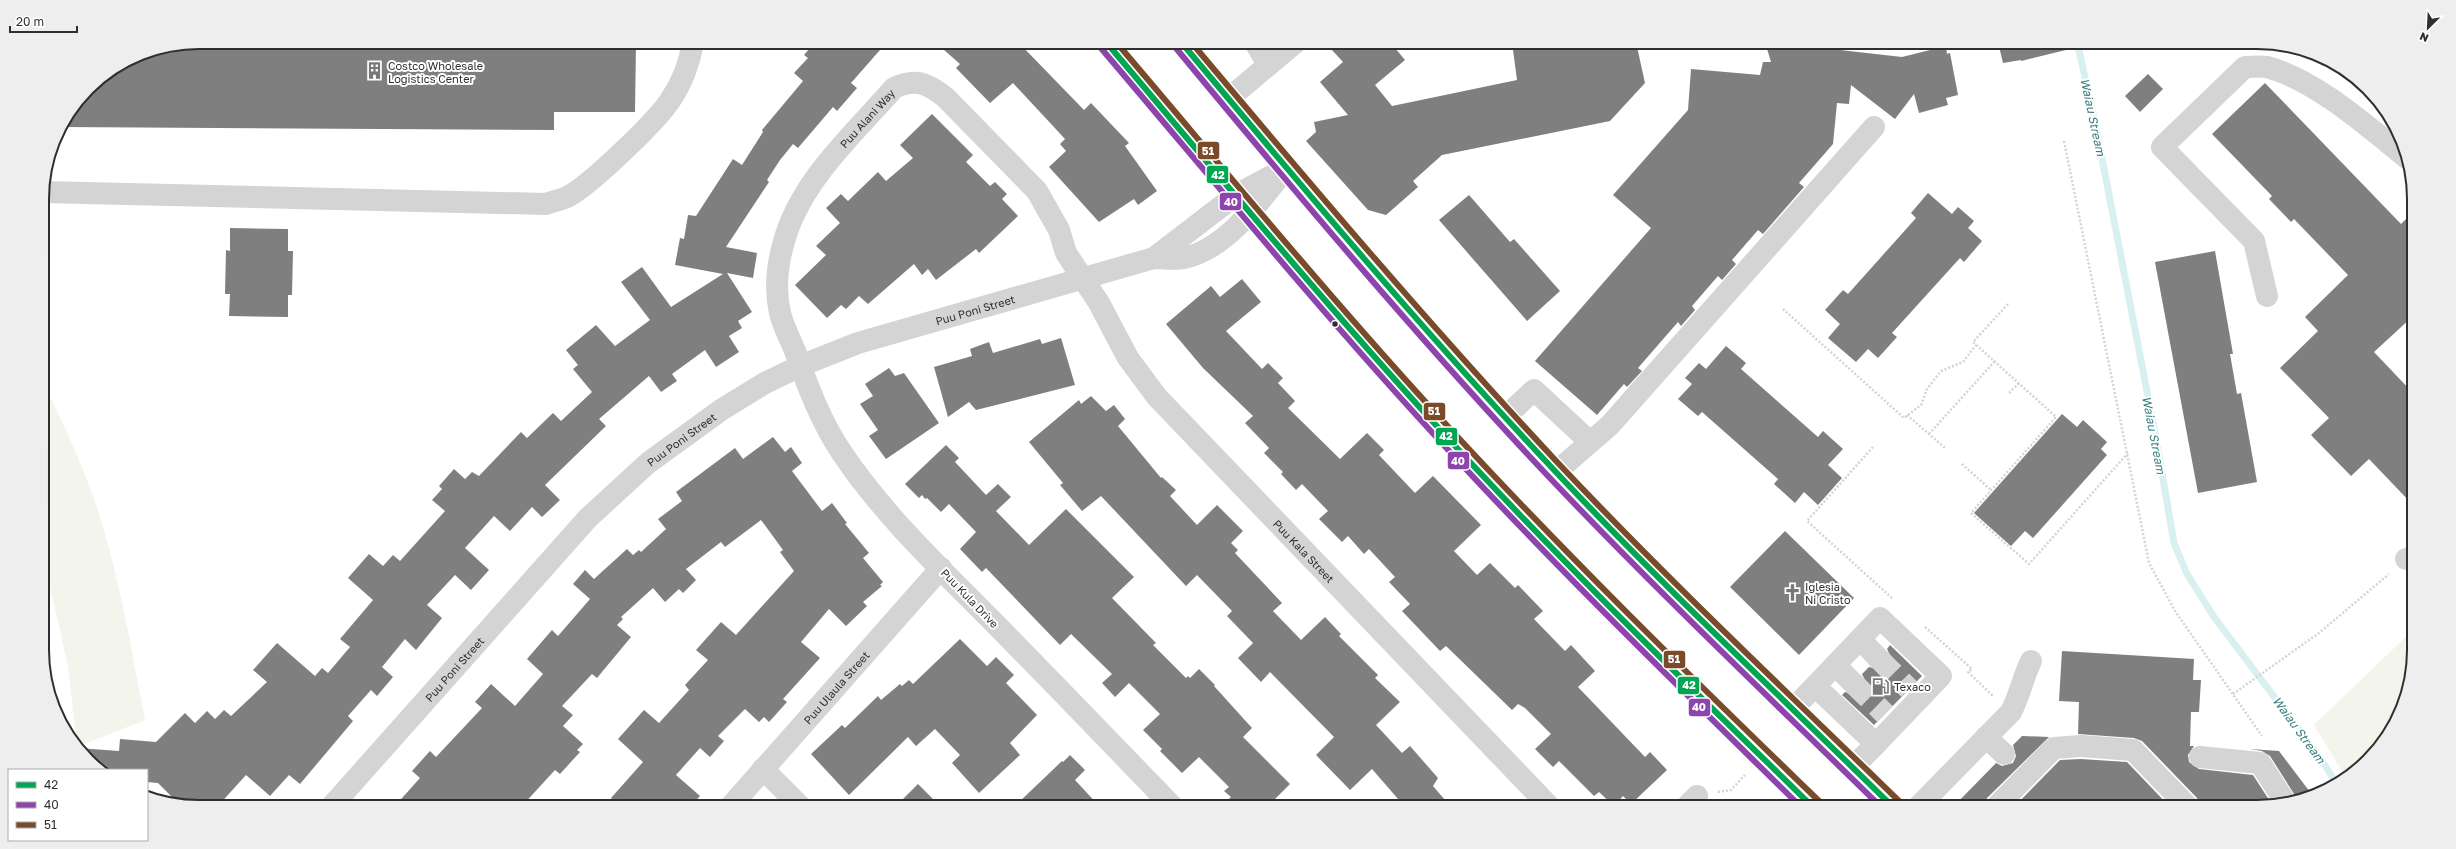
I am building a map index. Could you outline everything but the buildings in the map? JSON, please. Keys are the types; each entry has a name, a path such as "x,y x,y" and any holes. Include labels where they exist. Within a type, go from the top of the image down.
{"main road":[{"path":"1112,49 1355,335 1524,520 1642,640 1806,800"},
{"path":"1187,49 1286,168 1505,418 1644,564 1886,800"}],"street":[{"path":"49,192 546,204 568,196 586,184 658,116 671,100 682,79 691,49"},
{"path":"1259,49 1268,65"},
{"path":"1228,99 1287,49"},
{"path":"2267,296 2254,241 2162,147 2245,67 2265,67 2291,76 2344,107 2399,152"},
{"name":"Puu Alani Way","path":"800,366 780,313 777,293 778,271 788,227 812,182 827,163 894,88 907,82 928,84 945,97 1037,191 1060,230 1066,253 1082,278"},
{"path":"1556,472 1610,425 1874,127"},
{"name":"Puu Poni Street","path":"1154,258 1236,195 1286,168"},
{"name":"Puu Poni Street","path":"337,800 558,551 615,491 681,437 765,383 800,366 858,342 1154,258 1184,258 1205,250 1252,213 1286,168"},
{"name":"Puu Kala Street","path":"1082,278 1099,303 1128,358 1176,419 1543,800"},
{"name":"Puu Kula Drive","path":"800,366 810,393 843,454 898,523 1166,800"},
{"path":"1505,418 1534,390 1590,442"},
{"name":"Puu Ulaula Street","path":"736,800 941,568"},
{"path":"1793,709 1880,618 1941,676 1914,694 1890,719 1876,744 1853,767"},
{"path":"1860,640 1878,658"},
{"path":"1925,800 2012,712 2020,695 2024,676 2031,661"},
{"path":"1835,665 1853,683"},
{"path":"1815,686 1876,744"},
{"path":"1986,737 2004,754"},
{"path":"2003,800 2054,748 2081,746 2133,750 2181,800"},
{"path":"2200,757 2260,763 2283,798"},
{"path":"763,769 794,800"}],"path":[{"path":"2064,141 2149,563 2175,610 2262,736"},
{"path":"2008,304 1973,342 2056,417 1971,513 2029,564 2128,453"},
{"path":"1783,309 1904,418 1907,414 1921,405 1927,389 1940,371 1962,362 1976,345"},
{"path":"1929,434 1995,361"},
{"path":"2009,393 2019,383"},
{"path":"1907,414 1945,448"},
{"path":"1962,464 1991,490"},
{"path":"2233,694 2319,633 2407,560"},
{"path":"1731,790 1745,776"}],"shaded area":[{"path":"49,395 63,423 89,484 103,527 119,591 145,720 83,745 76,735 68,666 49,583"},
{"path":"2407,636 2406,669 2402,689 2396,707 2382,733 2370,749 2356,763 2343,773 2314,725"}],"waterway":[{"name":"Waiau Stream","path":"2079,49 2094,117 2156,438 2174,543 2187,574 2214,617 2319,756 2334,779"}],"tunnel":[{"path":"1878,658 1909,689"},
{"path":"1853,683 1885,714"}],"transit line":[{"name":"40","path":"1102,49 1345,335 1474,478 1659,667 1794,800"},
{"name":"42","path":"1112,49 1309,282 1480,473 1620,618 1806,800"},
{"name":"51","path":"1122,49 1318,280 1442,420 1581,566 1675,661 1818,800"},
{"name":"40","path":"1177,49 1358,264 1452,371 1548,476 1713,643 1874,800"},
{"name":"42","path":"1187,49 1318,205 1411,312 1554,470 1679,598 1886,800"},
{"name":"51","path":"1197,49 1418,308 1558,463 1684,592 1898,800"}],"place":[{"name":"Costco Wholesale Logistics Center","path":"375,71"},
{"name":"Iglesia Ni Cristo","path":"1792,592"},
{"name":"Texaco","path":"1881,686"}]}
